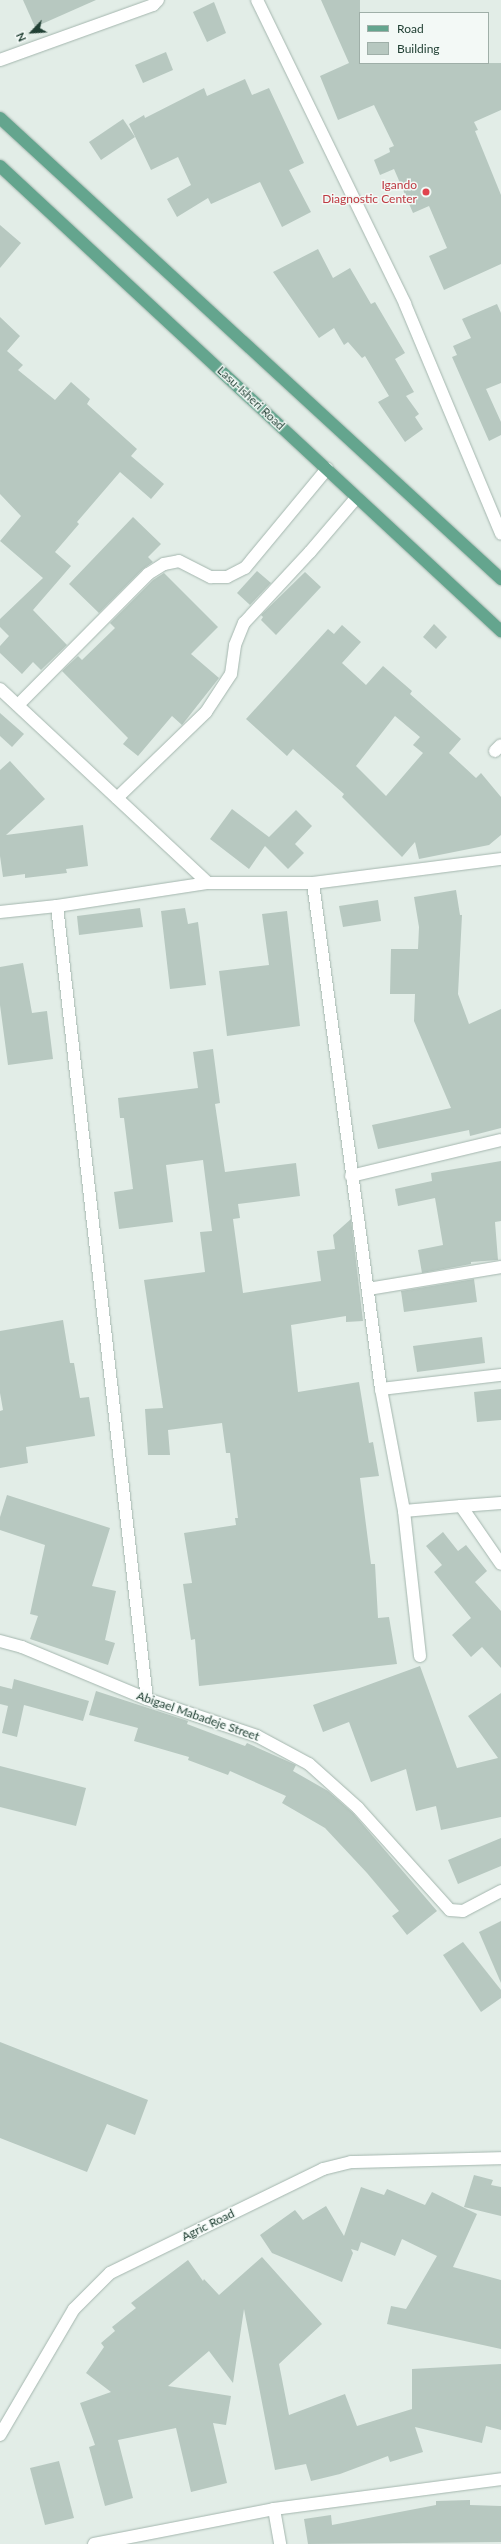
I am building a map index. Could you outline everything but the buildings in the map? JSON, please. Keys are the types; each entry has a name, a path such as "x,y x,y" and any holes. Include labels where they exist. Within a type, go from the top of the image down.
{"main road":[{"path":"0,118 501,579"},
{"name":"Lasu-Isheri Road","path":"0,166 501,632"}],"street":[{"path":"1,56 153,4 158,0"},
{"path":"257,0 405,304 501,534"},
{"path":"18,705 148,574 164,564 179,561 211,577 227,577 245,568 327,469"},
{"path":"117,798 206,712 231,674 235,645 244,623 310,552 357,497"},
{"path":"0,689 208,883"},
{"path":"0,912 57,906 208,883 313,883 501,859"},
{"path":"313,883 350,1176 368,1289 381,1389 404,1511 420,1656"},
{"path":"57,906 147,1699"},
{"path":"350,1176 501,1140"},
{"path":"368,1289 501,1267"},
{"path":"381,1389 501,1375"},
{"path":"404,1511 501,1503"},
{"path":"461,1506 501,1564"},
{"name":"Abigael Mabadeje Street","path":"0,1641 22,1647 147,1699 257,1736 309,1764 358,1808 444,1905 456,1911 471,1907 501,1891"},
{"name":"Agric Road","path":"0,2435 74,2309 110,2273 323,2169 351,2162 501,2158"},
{"path":"94,2544 274,2509 501,2479"},
{"path":"274,2509 280,2544"}],"place":[{"name":"Igando Diagnostic Center","path":"426,192"}]}
